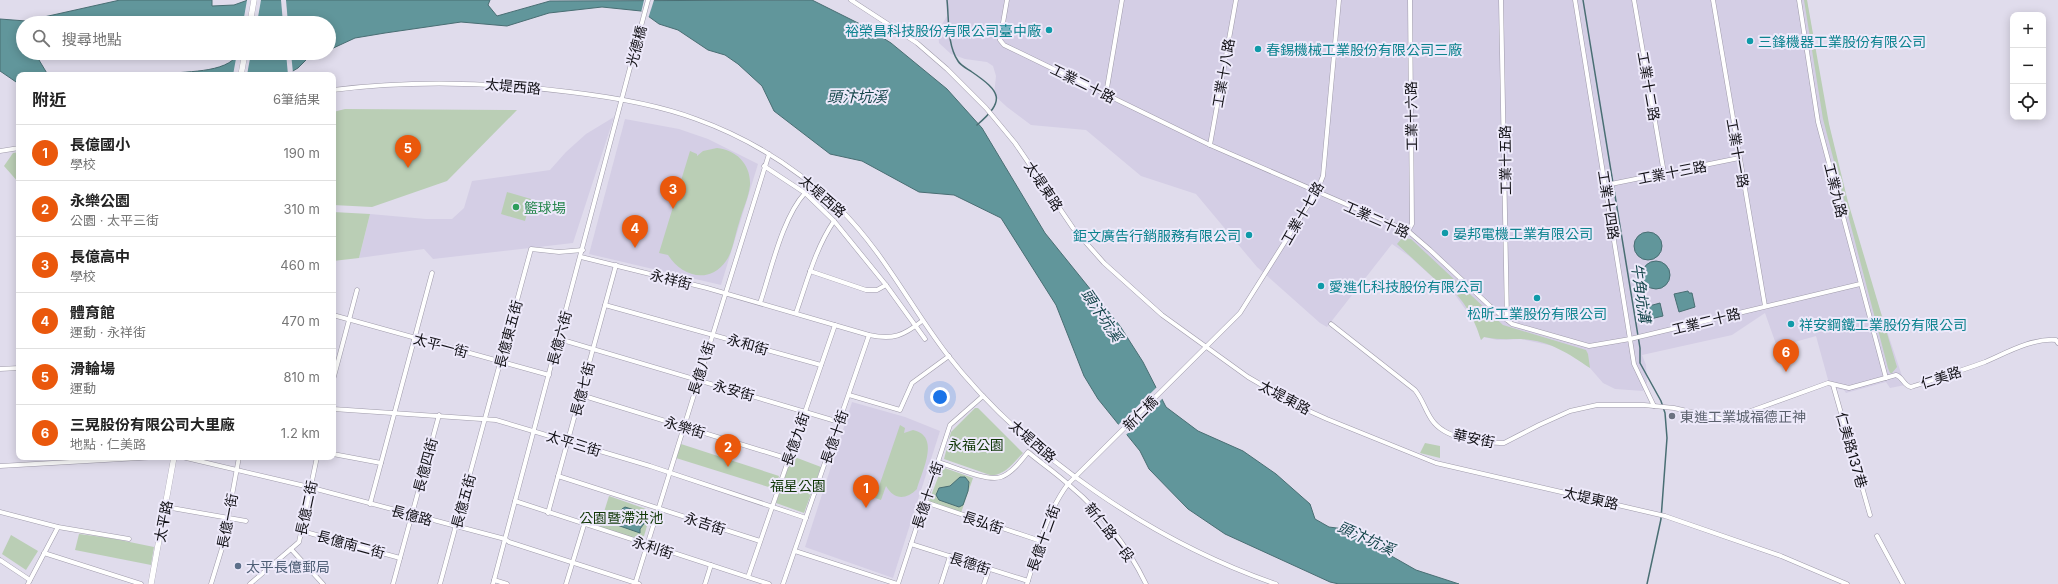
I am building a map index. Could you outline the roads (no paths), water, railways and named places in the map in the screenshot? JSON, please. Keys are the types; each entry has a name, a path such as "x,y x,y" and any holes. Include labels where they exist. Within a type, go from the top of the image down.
{"street":[{"path":"251,16 254,0"},
{"name":"光德橋","path":"624,92 648,0"},
{"name":"太堤東路","path":"852,0 871,11 927,51 992,114 1015,143 1073,228 1104,263 1162,314 1248,377 1298,406 1385,444 1455,468 1665,516 1781,556 1847,584"},
{"name":"工業二十路","path":"1007,0 1001,43 1210,145 1408,231 1512,324 1589,346 1643,336 1860,284"},
{"path":"1106,94 1122,0"},
{"name":"工業十八路","path":"1210,145 1236,0"},
{"name":"工業十七路","path":"1202,351 1208,347 1247,305 1317,191 1323,176 1339,0"},
{"name":"工業十六路","path":"1408,231 1412,224 1410,0"},
{"name":"工業十五路","path":"1501,0 1507,320"},
{"name":"工業十四路","path":"1575,0 1607,185 1636,372 1656,407"},
{"name":"工業十二路","path":"1634,0 1664,173"},
{"name":"工業十一路","path":"1712,0 1765,306"},
{"name":"工業九路","path":"1800,0 1818,122 1886,378"},
{"path":"242,72 244,60"},
{"name":"太堤西路","path":"336,90 416,83 480,83 532,87 622,100 695,118 739,138 769,154 819,191 845,215 882,258 922,320 949,356 983,396 1047,454 1126,512 1192,549 1253,576 1276,584"},
{"name":"長億六街","path":"493,582 550,375 624,92"},
{"path":"0,151 16,148"},
{"name":"長億八街","path":"636,584 646,544 769,154"},
{"name":"工業十三路","path":"1607,185 1739,158"},
{"name":"太堤西路","path":"764,166 805,194 834,221 886,285 915,326"},
{"path":"760,303 785,228 792,212 805,194"},
{"path":"796,313 822,238 834,221"},
{"name":"長億東五街","path":"486,418 531,249 559,252 582,250"},
{"name":"永祥街","path":"581,257 725,293 884,338 907,332 922,320"},
{"name":"長億七街","path":"548,513 616,265"},
{"path":"810,271 866,290 877,290 886,285"},
{"path":"370,504 432,273"},
{"path":"336,357 349,320 357,290"},
{"name":"永和街","path":"605,305 821,365"},
{"name":"太平一街","path":"336,316 550,375"},
{"name":"華安街","path":"1331,324 1415,390 1425,403 1426,409 1437,426 1456,436 1504,443 1570,411 1597,405 1666,408"},
{"name":"長億九街","path":"748,577 836,325"},
{"path":"915,326 925,338"},
{"name":"長億十街","path":"783,584 869,335"},
{"name":"仁美路","path":"1666,408 1726,420 1828,384 1849,388 1898,376 1906,385 1911,387 1970,367 2018,348 2049,340 2056,340 2058,342"},
{"name":"永安街","path":"558,341 566,341 840,422"},
{"name":"新仁橋","path":"1076,476 1202,351"},
{"path":"849,395 900,410 912,383 949,356"},
{"path":"0,369 16,368"},
{"name":"仁美路137巷","path":"1833,386 1870,515"},
{"name":"永樂街","path":"581,395 789,459"},
{"name":"長億十一街","path":"898,584 950,425 983,396"},
{"name":"太平三街","path":"336,408 486,418 534,430 806,518"},
{"name":"長億四街","path":"393,584 439,415"},
{"name":"長億五街","path":"440,584 486,418"},
{"name":"太堤西路","path":"938,462 987,477 998,478 1010,472 1028,452 1068,484"},
{"path":"336,455 381,463"},
{"path":"0,466 105,460"},
{"name":"太平路","path":"151,584 174,460"},
{"name":"長億路","path":"196,460 237,469 505,539 509,542 636,584"},
{"name":"長億一街","path":"211,584 221,555 238,460"},
{"name":"長億二街","path":"250,584 299,542 316,460"},
{"name":"永吉街","path":"558,476 760,540"},
{"name":"長億十二街","path":"1028,582 1051,511 1068,484 1076,476"},
{"name":"新仁路一段","path":"1068,484 1105,522 1128,552 1146,584"},
{"name":"永利街","path":"515,501 584,525 769,584"},
{"name":"長弘街","path":"925,502 1041,541"},
{"path":"166,507 246,521"},
{"path":"0,512 58,527 129,539"},
{"path":"566,584 584,525"},
{"path":"0,560 29,582 58,527"},
{"name":"長億南二街","path":"302,531 400,558"},
{"path":"1877,536 1903,584"},
{"name":"長德街","path":"911,544 1028,582"},
{"path":"291,549 323,584"},
{"path":"795,551 898,584"},
{"path":"44,553 141,584"},
{"path":"941,584 950,556"},
{"path":"705,584 711,565"},
{"path":"984,584 989,569"},
{"path":"493,582 507,584"}],"water":[{"name":"頭汴坑溪","path":"120,0 212,0 212,6 234,5 248,0 490,0 488,5 497,16 550,1 812,0 864,26 891,43 947,89 982,128 1045,233 1120,326 1143,362 1166,407 1198,431 1243,451 1276,474 1310,504 1315,519 1329,527 1344,529 1416,570 1459,584 1339,584 1330,582 1225,534 1188,509 1149,469 1140,451 1098,399 1084,376 1056,305 1001,218 954,195 919,192 862,161 830,154 774,111 762,86 738,64 725,55 708,50 678,30 659,24 641,11 602,7 549,13 507,26 461,22 355,38 336,47 336,16 48,16"},
{"name":"頭汴坑溪","path":"0,19 16,20 16,60 39,60 46,72 16,72 16,82 0,71"},
{"path":"233,60 306,60 291,72 186,72 224,65"},
{"path":"1648,232 1658,236 1662,246 1658,256 1648,260 1638,256 1634,246 1638,236"},
{"path":"1656,261 1666,265 1670,275 1666,285 1656,289 1646,285 1642,275 1646,265"},
{"path":"1688,291 1689,293 1692,293 1695,307 1679,312 1674,294"},
{"path":"1660,303 1663,316 1646,320 1642,308"},
{"path":"960,477 965,477 969,482 968,491 963,505 959,507 939,500 936,495 939,488 950,486"},
{"path":"625,507 644,513 646,521 640,529 640,533 617,525 622,509"}],"waterway":[{"path":"947,0 950,39 954,55 961,64 989,85 994,91 996,97 996,103 993,109 977,125"},
{"name":"牛角坑溝","path":"1583,0 1640,348 1640,363 1661,401 1665,413 1667,438 1661,519 1647,584"}],"place":[{"name":"裕榮昌科技股份有限公司臺中廠","path":"1049,30"},
{"name":"三鋒機器工業股份有限公司","path":"1750,41"},
{"name":"春錫機械工業股份有限公司三廠","path":"1258,49"},
{"name":"滑輪場","path":"408,168"},
{"name":"籃球場","path":"516,207"},
{"name":"長億高中","path":"673,209"},
{"name":"晏邦電機工業有限公司","path":"1445,233"},
{"name":"鉅文廣告行銷服務有限公司","path":"1249,235"},
{"name":"體育館","path":"635,248"},
{"name":"愛進化科技股份有限公司","path":"1321,286"},
{"name":"松昕工業股份有限公司","path":"1537,298"},
{"name":"祥安鋼鐵工業股份有限公司","path":"1791,324"},
{"name":"三晃股份有限公司大里廠","path":"1786,372"},
{"name":"東進工業城福德正神","path":"1672,416"},
{"name":"永樂公園","path":"728,467"},
{"name":"長億國小","path":"866,508"},
{"name":"太平長億郵局","path":"238,566"}],"park label":[{"name":"永福公園","path":"976,444"},
{"name":"福星公園","path":"798,485"},
{"name":"公園暨滯洪池","path":"621,517"}]}
